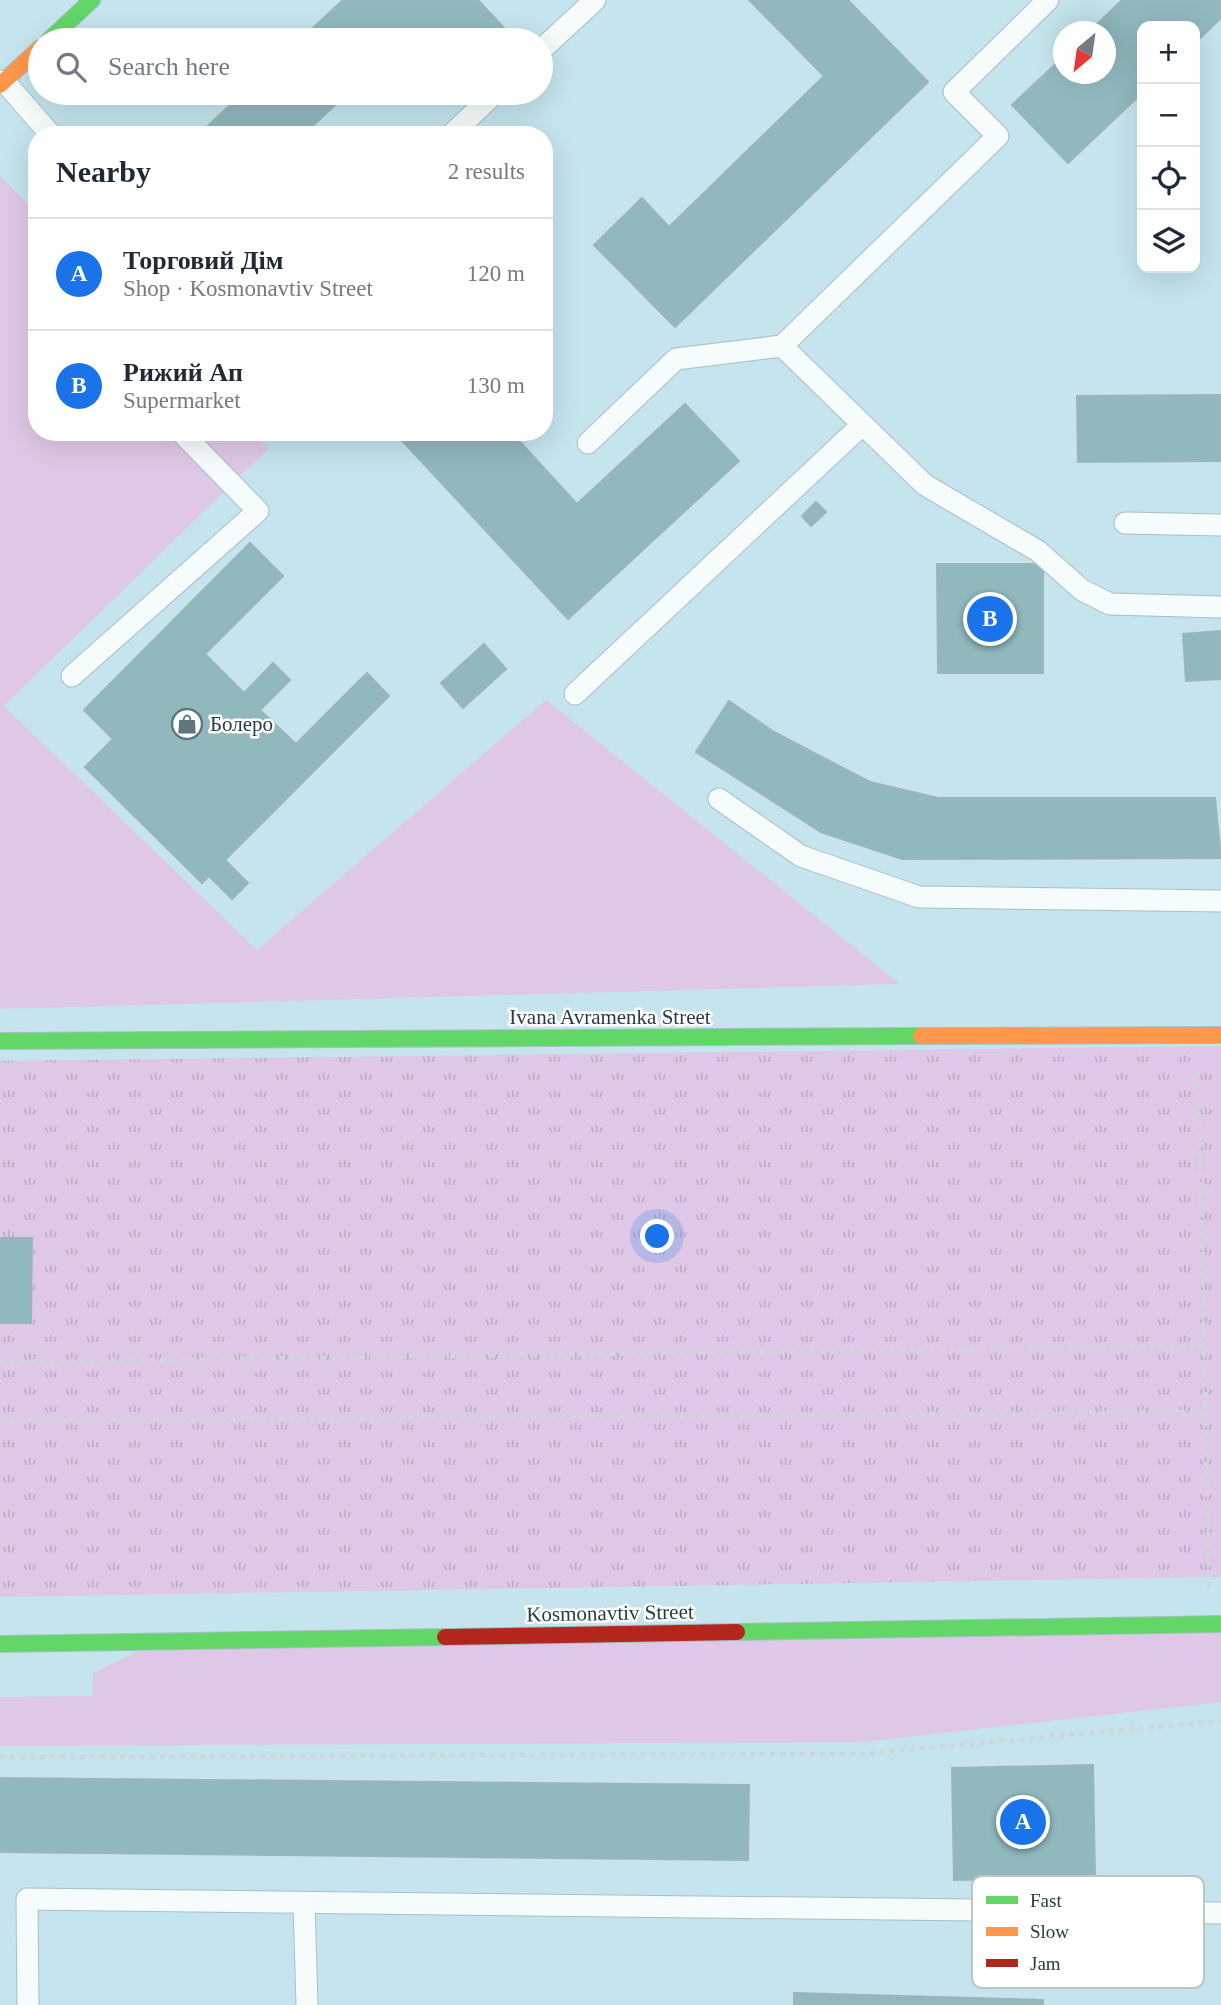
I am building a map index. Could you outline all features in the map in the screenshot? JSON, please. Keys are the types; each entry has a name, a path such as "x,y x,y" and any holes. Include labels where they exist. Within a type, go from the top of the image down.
{"street":[{"path":"62,28 92,0"},
{"path":"2,83 28,59"},
{"name":"Ivana Avramenka Street","path":"0,1041 1221,1035"},
{"name":"Kosmonavtiv Street","path":"0,1644 1215,1624"}],"lane":[{"path":"59,0 74,16"},
{"path":"553,39 595,0"},
{"path":"588,443 676,359 782,346 998,136 954,92 1048,0"},
{"path":"2,83 43,126"},
{"path":"460,126 482,105"},
{"path":"782,346 925,485 1038,551 1082,590 1110,604 1221,607"},
{"path":"575,694 862,425"},
{"path":"72,676 258,511 190,441"},
{"path":"1125,523 1221,525"},
{"path":"719,799 802,856 919,897 1221,901"},
{"path":"28,2005 27,1899 972,1910"},
{"path":"304,1903 307,2005"}],"path":[{"path":"1198,1035 1204,1412 1215,1624"},
{"path":"0,1362 1203,1346"},
{"path":"0,1421 1204,1412"},
{"path":"0,1757 861,1754 1221,1721"}],"green space":[{"path":"0,176 28,204 28,441 262,441 269,448 4,706 257,950 546,700 900,984 0,1009"},
{"path":"1221,1046 1221,1577 0,1597 0,1061"},
{"path":"1221,1632 1221,1702 862,1742 0,1746 0,1697 93,1696 93,1673 141,1650"}],"building":[{"path":"343,0 478,0 504,28 313,28"},
{"path":"749,0 848,0 928,82 675,327 594,245 642,198 669,227 824,76"},
{"path":"1122,0 1221,0 1221,18 1200,38 1200,21 1137,21 1137,98 1068,163 1012,105 1053,66 1053,84 1116,84 1116,21 1100,21"},
{"path":"230,105 335,105 313,126 208,126"},
{"path":"1221,395 1221,461 1078,462 1077,396"},
{"path":"685,404 739,461 568,619 402,441 519,441 577,504"},
{"path":"816,502 826,512 811,526 802,516"},
{"name":"Болеро","path":"250,543 283,576 205,654 244,693 273,663 290,680 260,710 296,744 367,673 389,696 225,860 248,883 232,899 209,876 202,883 85,767 113,739 84,710"},
{"path":"937,564 1043,564 1043,673 938,673"},
{"path":"1221,631 1221,679 1186,681 1183,634"},
{"path":"484,644 506,669 463,708 441,683"},
{"path":"729,701 774,732 870,782 938,798 1215,798 1221,858 902,859 821,832 696,752"},
{"path":"0,1238 32,1238 31,1323 0,1323"},
{"path":"1093,1765 1095,1876 972,1876 972,1880 954,1880 952,1768"},
{"path":"0,1778 749,1785 748,1860 0,1852"},
{"path":"794,1993 1043,2000 1043,2005 794,2005"}],"traffic: fast":[{"path":"62,28 92,0"},
{"path":"0,1041 921,1036"},
{"path":"737,1632 1221,1624"},
{"path":"0,1644 445,1637"}],"traffic: slow":[{"path":"0,85 28,59"},
{"path":"921,1036 1221,1035"}],"traffic: jam":[{"path":"445,1637 737,1632"}],"place":[{"name":"Рижий Ап","path":"990,619"},
{"name":"Болеро","path":"187,724"},
{"name":"Торговий Дім","path":"1023,1822"}]}
